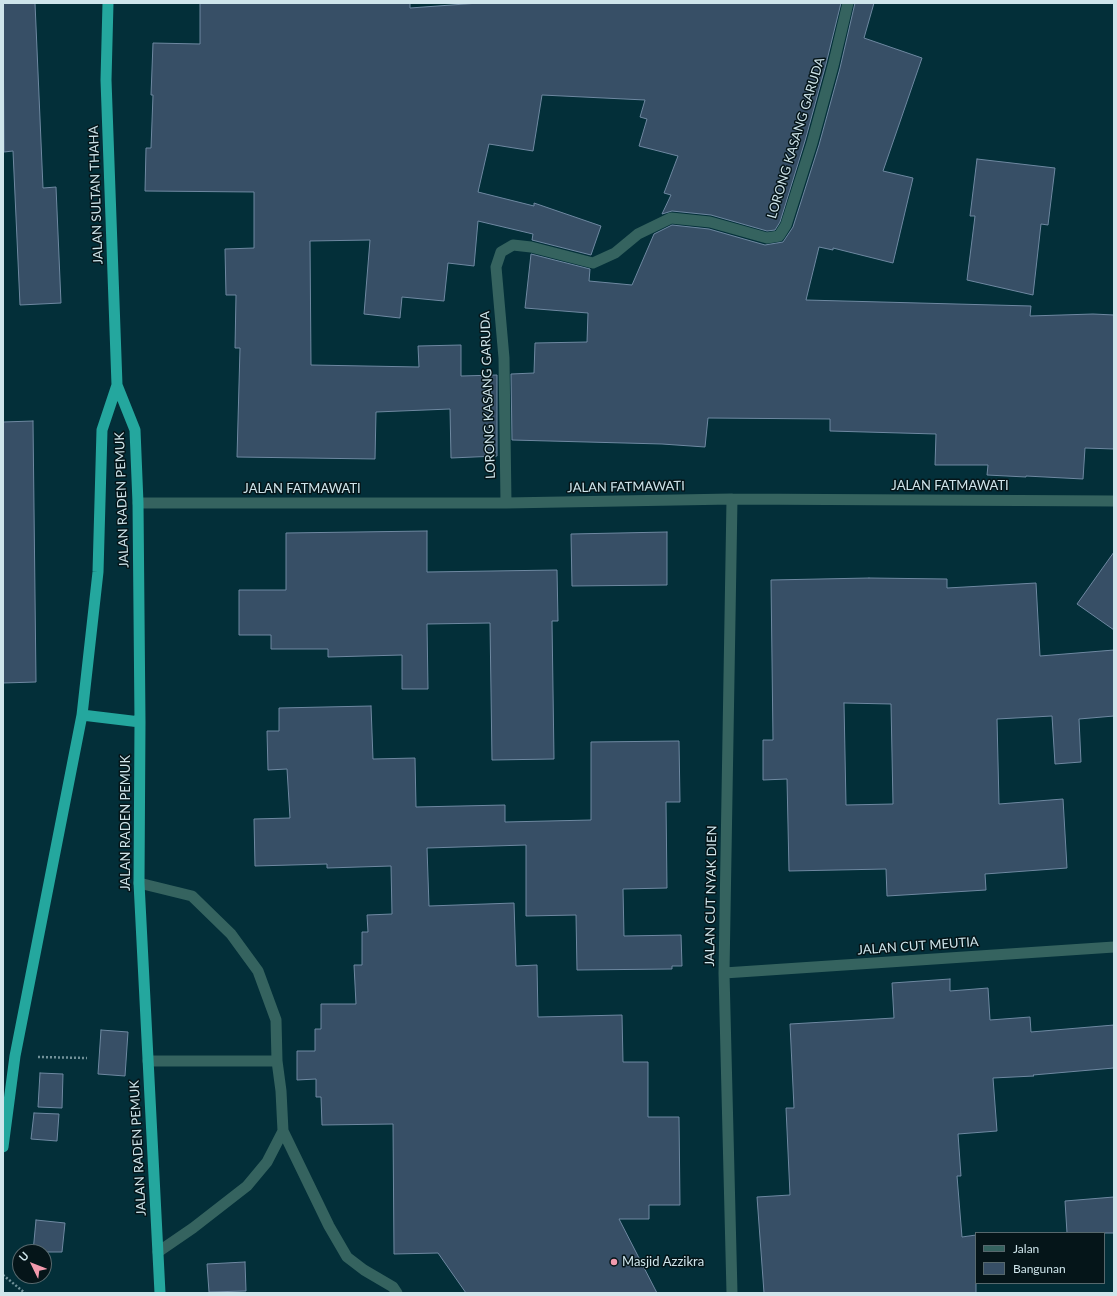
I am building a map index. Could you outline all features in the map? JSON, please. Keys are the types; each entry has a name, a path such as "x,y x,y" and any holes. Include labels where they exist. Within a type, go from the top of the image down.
{"highway":[{"name":"JALAN SULTAN THAHA","path":"108,3 106,80 117,385"},
{"name":"JALAN RADEN PEMUK","path":"117,385 135,430 138,503 140,722 139,883 160,1293"},
{"name":"JALAN RADEN PEMUK","path":"3,1147 15,1056 82,716 98,572 102,430 117,385"},
{"path":"82,716 140,722"}],"street":[{"name":"LORONG KASANG GARUDA","path":"506,503 504,358 496,267 501,252 513,245 531,247 593,263 615,253 638,234 671,218 710,222 767,238 779,236 786,225 812,143 848,3"},
{"name":"JALAN FATMAWATI","path":"138,503 506,503 732,499 1114,501"},
{"name":"JALAN CUT NYAK DIEN","path":"732,499 724,973 732,1293"},
{"path":"139,883 192,896 232,934 258,970 276,1020 277,1061 281,1091 283,1131 329,1226 347,1257 364,1270 393,1286 397,1293"},
{"name":"JALAN CUT MEUTIA","path":"724,973 1114,947"},
{"path":"148,1061 277,1061"},
{"path":"158,1252 193,1228 248,1186 267,1162 283,1131"}],"path":[{"path":"15,1056 87,1058"},
{"path":"3,1275 25,1293"}],"building":[{"path":"3,3 35,3 43,188 56,187 61,303 20,305 13,151 4,152"},
{"path":"200,3 410,3 410,8 479,3 841,3 805,141 780,222 775,230 767,231 711,215 672,211 662,214 671,195 664,193 678,156 639,146 647,119 640,117 645,100 542,95 533,151 489,144 478,192 534,206 534,203 601,226 591,255 532,240 533,234 478,221 474,266 448,263 444,301 402,297 400,318 364,314 370,240 310,241 311,365 419,367 418,346 461,345 461,376 497,375 497,456 451,458 450,409 376,412 375,459 237,457 240,348 235,348 236,295 226,295 225,249 254,248 254,192 145,191 146,148 151,148 153,43 200,44"},
{"path":"855,3 874,3 864,38 922,58 883,171 913,178 893,263 833,248 833,250 819,247 806,300 1031,306 1030,316 1093,314 1114,315 1114,449 1085,448 1083,479 987,475 988,465 935,465 936,434 830,431 830,419 708,418 705,447 662,444 512,440 511,374 534,373 535,343 587,342 588,313 525,308 531,254 590,269 589,281 632,285 654,234 672,225 709,229 765,245 783,242 793,227 819,145 840,68"},
{"path":"977,159 1055,168 1048,225 1041,224 1033,295 967,280 975,216 970,216"},
{"path":"33,421 36,682 3,683 3,422"},
{"path":"427,531 427,572 557,570 558,621 552,621 554,759 492,760 490,623 427,624 428,689 402,689 402,655 328,657 328,649 271,649 271,635 239,635 239,590 286,590 286,533"},
{"path":"667,532 667,585 572,586 571,534"},
{"path":"1114,552 1114,630 1077,604"},
{"path":"869,578 947,579 947,588 1036,583 1040,656 1114,650 1114,716 1079,719 1081,762 1055,764 1052,716 997,719 999,804 1063,799 1067,868 985,874 986,890 887,896 886,869 789,871 787,779 763,780 763,740 773,740 771,580","holes":["844,703 891,704 893,804 846,805"]},
{"path":"371,706 373,759 415,758 416,807 505,805 505,822 591,820 591,742 679,741 680,802 666,802 667,888 623,889 624,936 681,935 682,966 672,966 672,969 577,970 576,915 526,916 526,845 427,848 429,906 514,903 516,966 537,965 538,1017 622,1015 623,1062 648,1062 648,1117 679,1117 680,1205 649,1205 649,1219 619,1219 657,1293 466,1293 438,1253 394,1254 393,1124 322,1125 321,1097 316,1097 316,1079 297,1080 297,1051 315,1051 315,1029 321,1029 321,1004 356,1004 354,965 362,965 362,932 368,932 367,915 392,914 391,866 327,868 327,864 255,866 254,819 290,818 287,769 268,770 267,731 279,731 279,708"},
{"path":"950,979 950,991 988,988 990,1020 1030,1017 1031,1032 1114,1025 1114,1068 1033,1075 1034,1076 993,1078 997,1131 958,1134 961,1176 957,1176 962,1237 975,1235 976,1293 764,1293 757,1197 790,1195 786,1108 794,1108 790,1024 894,1018 892,983"},
{"path":"101,1030 128,1032 125,1076 98,1074"},
{"path":"40,1073 63,1074 62,1108 38,1107"},
{"path":"34,1113 59,1114 57,1141 31,1139"},
{"path":"1114,1197 1114,1233 1067,1232 1065,1201"},
{"path":"36,1220 65,1223 62,1252 52,1252 52,1244 34,1244"},
{"path":"245,1262 246,1291 209,1292 207,1264"}],"place":[{"name":"Masjid Azzikra","path":"614,1262"}]}
